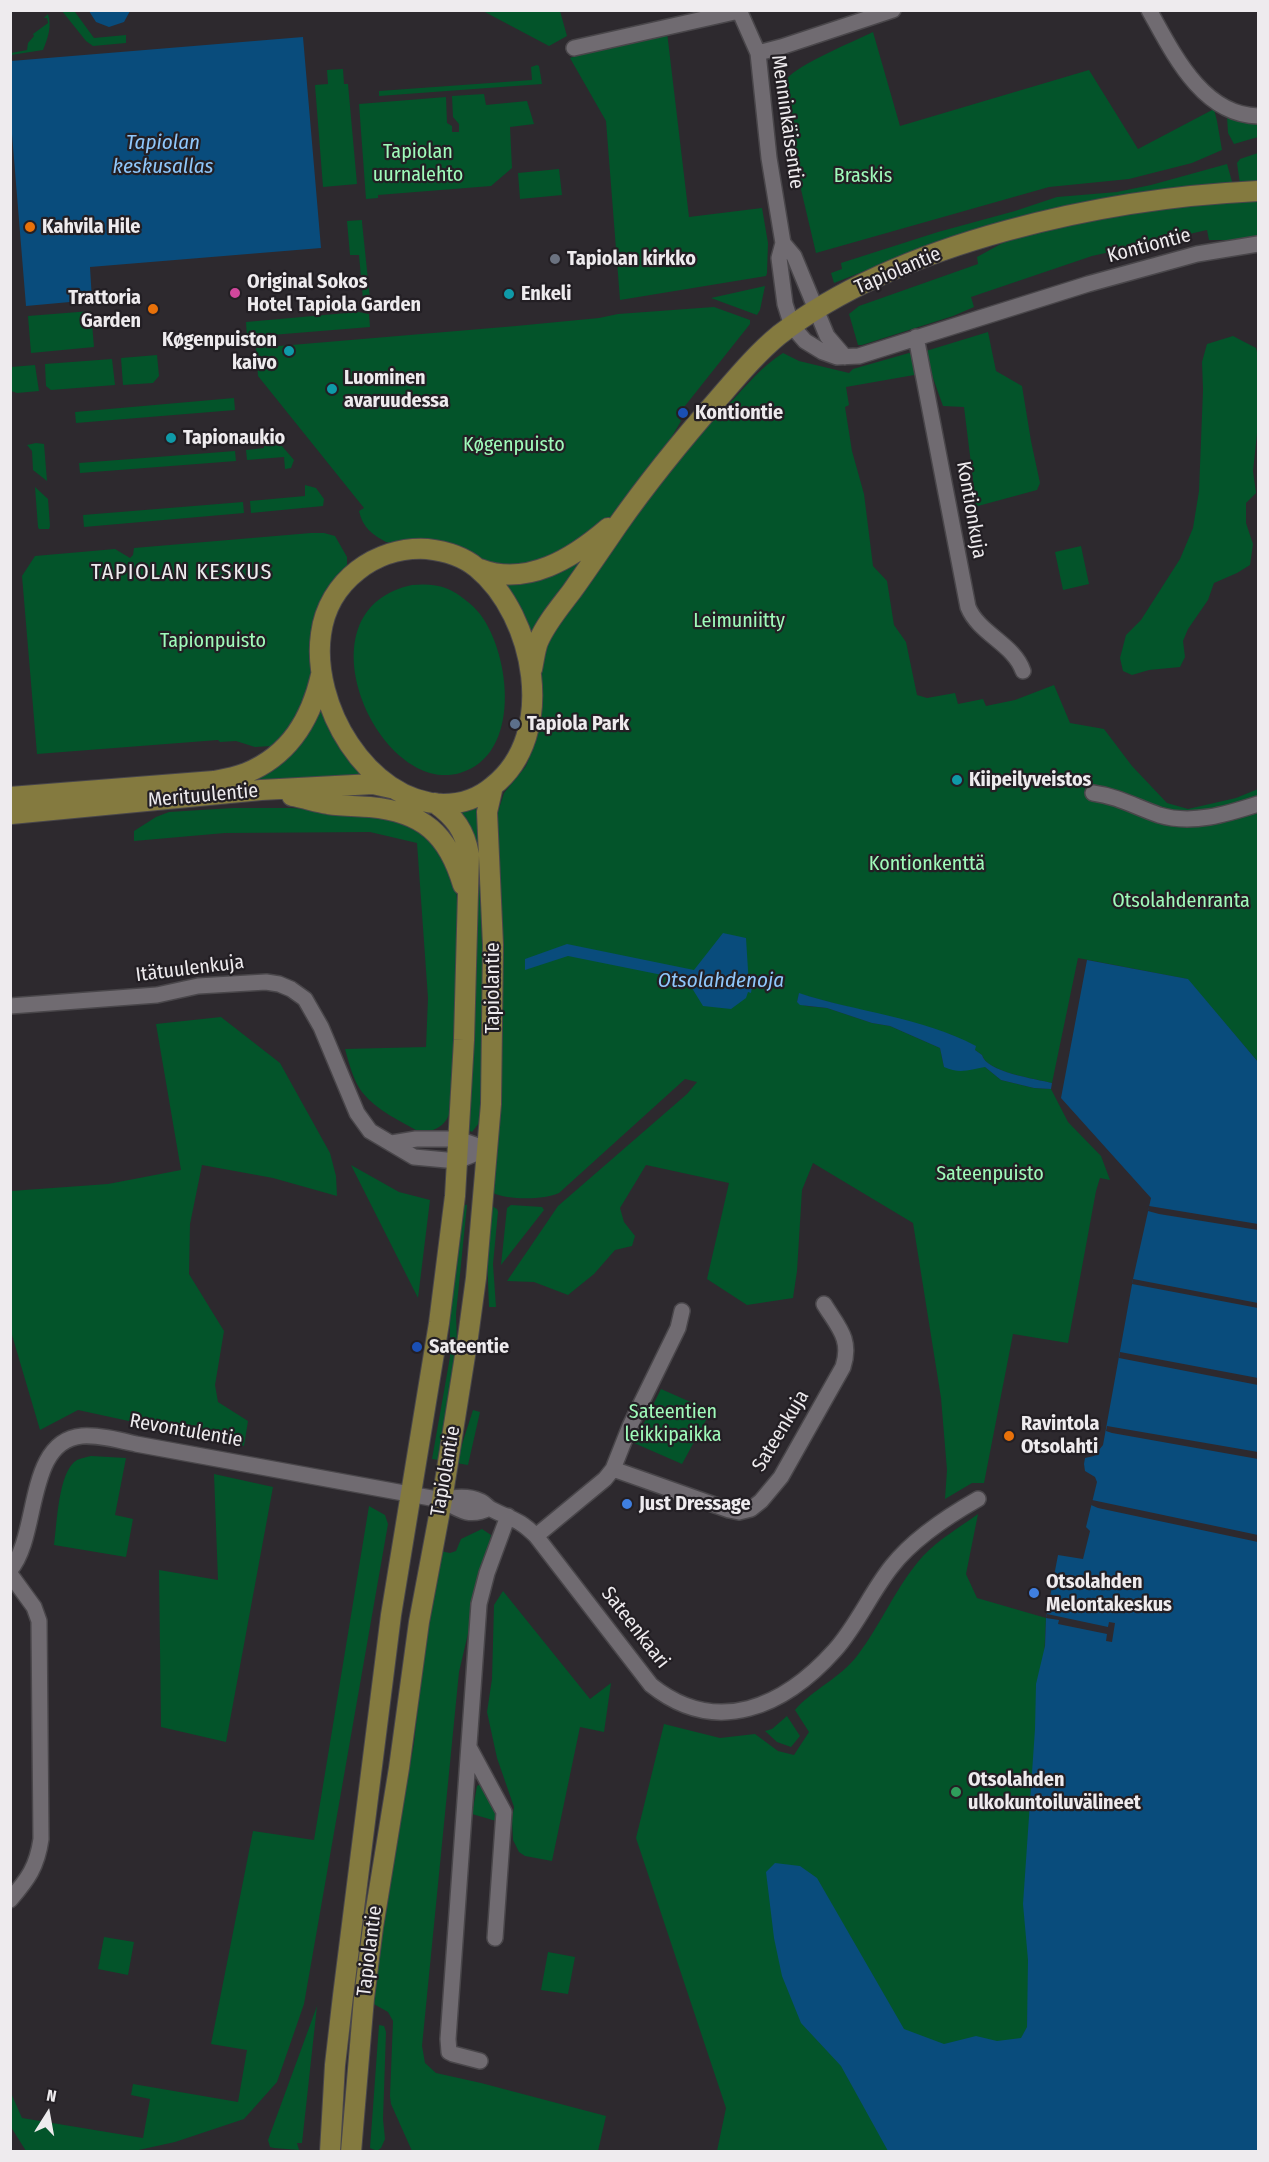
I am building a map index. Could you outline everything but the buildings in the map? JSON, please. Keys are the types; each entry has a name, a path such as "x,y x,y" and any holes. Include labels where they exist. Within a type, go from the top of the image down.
{"main road":[{"name":"Tapiolantie","path":"532,669 541,635 660,467 737,377 770,344 817,309 844,293 898,268 1014,229 1063,217 1150,202 1258,191"},
{"name":"Tapiolantie","path":"478,568 495,574 510,575 549,566 590,543 626,513"},
{"path":"418,548 436,550 453,554 478,568 498,590 511,611 532,669 532,704 524,741 511,768 483,794 464,802 435,803 394,789 370,768 345,737 332,710 322,669 320,642 326,614 342,585 352,574 365,564 392,552 418,548"},
{"name":"Merituulentie","path":"10,797 214,781 246,773 272,759 289,745 312,709 322,669"},
{"name":"Merituulentie","path":"11,814 261,790 373,784 394,789"},
{"name":"Tapiolantie","path":"351,2149 364,1998 373,1927 399,1768 419,1622 472,1313 491,1104 493,945 488,812 493,786"},
{"path":"261,790 329,804 393,811 411,816 428,826 449,849 456,863 467,899"},
{"name":"Tapiolantie","path":"330,2148 335,2065 391,1615 440,1323 455,1196 465,1040 469,855 466,839 460,826 449,813 435,803"}],"street":[{"path":"758,53 893,10"},
{"path":"1149,10 1177,60 1203,91 1236,112 1258,116"},
{"path":"573,48 739,11"},
{"name":"Menninkäisentie","path":"739,11 758,53 769,158 783,243 779,258 785,304 792,326"},
{"name":"Menninkäisentie","path":"783,243 794,256 817,309"},
{"name":"Kontiontie","path":"792,326 805,341 831,355 859,356 1197,254 1258,244"},
{"path":"817,309 827,336 845,357"},
{"name":"Kontionkuja","path":"916,337 968,607 970,613 989,634 1019,660 1023,671"},
{"path":"1093,793 1109,795 1158,814 1184,820 1195,820 1258,804"},
{"name":"Itätuulenkuja","path":"10,1006 157,995 198,986 266,982 279,984 305,999 321,1027 357,1113 370,1131 414,1157 457,1161 487,1149"},
{"path":"392,1143 416,1139 458,1139 487,1149"},
{"name":"Sateenkuja","path":"613,1469 729,1510 745,1510 756,1505 781,1477 843,1367 846,1342 824,1304"},
{"path":"536,1536 605,1479 613,1469 630,1426 678,1328 682,1311"},
{"name":"Revontulentie","path":"10,1572 24,1545 45,1465 59,1445 80,1437 98,1437 127,1442 441,1500"},
{"name":"Sateenkaari","path":"441,1500 459,1511 478,1514 489,1508 523,1523 536,1536 651,1684 669,1698 689,1707 726,1713 761,1705 775,1699 805,1679 835,1650 904,1552 940,1523 978,1499"},
{"path":"480,2061 453,2054 449,2052 448,2046 479,1604 487,1573 508,1516"},
{"path":"10,1572 34,1607 39,1621 41,1839 36,1864 31,1875 10,1900"},
{"path":"469,1747 504,1812 495,1938"}],"green space":[{"path":"62,11 76,11 94,38 126,35 126,43 93,46 86,41"},
{"path":"483,11 560,11 567,36 549,46"},
{"path":"48,14 49,32 43,50 11,55 11,53 27,50 33,34 48,23 47,18 44,18"},
{"path":"667,32 689,217 762,208 768,243 767,273 766,276 620,300 606,121 570,58 611,44"},
{"name":"Braskis","path":"873,32 900,126 1089,70 1138,149 1214,109 1222,150 1192,163 1129,179 1049,187 816,253 781,105 781,92 787,79 802,67"},
{"path":"537,65 542,84 379,96 379,91 532,80 531,67"},
{"path":"343,69 344,84 348,84 357,184 323,187 315,85 328,84 327,70"},
{"name":"Tapiolan uurnalehto","path":"484,94 486,105 527,101 534,124 510,127 512,168 491,186 378,195 378,198 366,199 359,104 446,97 447,123 452,126 452,132 459,132 459,124 453,117 452,96"},
{"path":"1227,116 1258,121 1258,137 1234,144 1228,133"},
{"path":"1258,153 1258,183 1240,184 1237,163 1240,159"},
{"path":"1227,164 1233,185 931,245 834,283 831,273 842,269 841,263 1057,197 1117,192"},
{"path":"559,169 562,195 520,199 518,173"},
{"path":"1258,200 1258,240 1209,240 1207,230 1092,256 971,297 974,307 953,316 858,345 849,314 859,306 978,264 977,257 1008,240 1127,214"},
{"path":"362,220 371,309 364,310 359,255 350,255 347,221"},
{"path":"765,286 757,315 711,298"},
{"name":"Køgenpuisto","path":"714,307 750,320 750,324 677,416 681,421 663,452 636,487 606,523 583,543 511,570 386,542 372,533 359,511 364,508 258,376 256,348"},
{"path":"91,311 94,347 31,353 28,316"},
{"path":"358,312 369,314 370,327 247,337 246,322"},
{"path":"988,332 996,371 1022,386 1040,483 1037,490 978,506 971,499 974,488 964,407 943,406 926,351"},
{"path":"1233,336 1256,348 1258,356 1258,424 1253,471 1256,493 1246,503 1246,523 1253,544 1250,565 1214,583 1208,600 1188,629 1183,641 1185,657 1180,667 1149,670 1132,675 1123,671 1120,658 1126,635 1141,620 1180,559 1193,528 1199,491 1202,362 1207,344"},
{"path":"783,353 799,361 849,373 853,369 909,353 914,354 920,374 846,387 849,405 845,407 852,451 864,494 873,566 887,581 894,625 906,642 917,695 927,698 955,693 958,704 983,699 986,706 1015,700 1054,685 1070,723 1104,729 1132,766 1167,803 1188,809 1236,798 1258,789 1258,1062 1187,979 1078,958 1052,1083 1013,1074 992,1066 975,1050 975,1046 949,1034 799,994 797,1002 806,1006 827,1008 872,1023 890,1026 940,1048 944,1067 985,1067 1001,1080 1034,1088 1051,1089 1068,1122 1101,1156 1110,1180 1100,1178 1096,1191 1068,1343 1013,1334 984,1483 972,1483 945,1499 947,1470 941,1398 913,1223 813,1163 802,1190 793,1298 747,1305 707,1279 729,1183 646,1165 620,1208 624,1222 635,1236 632,1246 615,1250 594,1274 568,1295 534,1282 507,1281 558,1206 687,1094 697,1082 685,1079 559,1193 526,1198 493,1193 501,1068 496,818 504,793 526,766 535,743 541,712 542,667 547,646 553,630 682,457 755,376"},
{"path":"157,355 159,376 153,383 123,385 121,358"},
{"path":"112,359 115,385 51,390 46,386 45,364"},
{"path":"35,365 39,391 17,393 11,391 11,367"},
{"path":"234,398 235,410 76,423 75,412"},
{"path":"264,436 275,438 294,460 291,468 285,469 284,457 247,460 246,450 264,448"},
{"path":"44,444 47,481 33,470 32,451 27,445"},
{"path":"235,451 236,461 80,473 79,463"},
{"path":"305,485 316,488 324,499 323,506 251,513 250,501 305,496"},
{"path":"35,487 48,499 49,529 38,527"},
{"path":"243,502 244,513 84,527 83,515"},
{"name":"Tapionpuisto","path":"311,533 335,536 347,557 347,577 301,714 279,742 271,746 255,747 236,741 220,742 218,740 37,754 22,576 35,556 115,549 130,558 134,548"},
{"path":"1081,546 1089,584 1063,590 1055,552"},
{"path":"592,549 532,638 522,611 505,585 506,583"},
{"path":"412,585 444,587 465,600 480,614 491,632 499,654 504,678 505,702 502,726 494,746 480,763 460,773 430,773 402,757 378,731 361,697 354,662 358,628 377,601"},
{"path":"321,706 369,774 226,790"},
{"path":"478,805 483,980 481,1111 479,1123 472,1132 468,1130 458,811"},
{"path":"233,808 291,808 380,813 418,828 444,854 456,886 458,918 451,1108 447,1119 441,1126 421,1133 375,1105 356,1082 345,1049 426,1047 428,998 417,843 370,832 225,833 134,841 134,831 156,817 169,812"},
{"path":"221,1017 280,1063 330,1153 336,1176 337,1196 273,1178 202,1165 190,1224 189,1274 224,1331 215,1385 218,1402 248,1421 244,1446 78,1410 40,1430 11,1335 11,1191 108,1184 181,1170 156,1024"},
{"path":"351,1165 399,1192 430,1200 418,1298"},
{"path":"462,1204 467,1205 456,1314 457,1344 439,1460 432,1459 450,1357 450,1310"},
{"path":"511,1205 542,1207 544,1210 501,1265 507,1208"},
{"path":"492,1206 498,1212 493,1264 496,1307 489,1307 487,1256"},
{"name":"Sateentien leikkipaikka","path":"661,1389 711,1411 682,1464 634,1443"},
{"path":"473,1410 480,1412 468,1465 456,1463"},
{"path":"91,1456 126,1458 115,1515 133,1519 126,1557 54,1545 62,1486 66,1475 77,1460"},
{"path":"214,1474 273,1487 226,1742 161,1727 159,1570 218,1580"},
{"path":"369,1506 385,1515 388,1524 304,2004 277,2082 244,2119 175,2142 134,2151 26,2151 11,2127 11,2093 22,2118 143,2138 150,2099 131,2095 133,2084 238,2102 247,2050 211,2044 253,1831 314,1840"},
{"path":"978,1514 966,1574 977,1598 1046,1618 1027,2028 1021,2039 897,2151 717,2151 726,2108 636,1838 664,1724 720,1738 755,1734 778,1751 794,1755 809,1732 795,1710 809,1696 843,1671 857,1656 905,1580 923,1556 942,1539"},
{"path":"482,1529 491,1535 459,1672 422,2046 425,2063 436,2073 606,2116 598,2151 412,2151 391,2104 393,2021 388,2012 372,2003 383,1918 414,1743 426,1631 440,1551 450,1553 456,1551 461,1539"},
{"path":"503,1591 590,1699 611,1683 604,1732 580,1727 552,1861 525,1856 519,1852 513,1840 514,1807 497,1758 487,1712 492,1679 494,1605"},
{"path":"787,1716 800,1736 791,1747 777,1742 765,1731 772,1729"},
{"path":"482,1783 496,1805 498,1819 496,1821 472,1814 477,1786"},
{"path":"104,1937 134,1942 128,1975 98,1969"},
{"path":"548,1952 575,1957 568,1994 541,1990"},
{"path":"317,2006 302,2143 297,2143 299,2150 270,2147 268,2140"},
{"path":"379,2025 384,2026 386,2032 383,2119 385,2139 377,2151 370,2148"}],"water":[{"path":"89,11 130,11 124,22 109,27 96,22"},
{"name":"Tapiolan keskusallas","path":"303,37 321,248 90,267 92,300 26,306 11,122 11,61"},
{"name":"Otsolahdenoja","path":"723,933 746,938 749,986 752,987 751,993 748,992 746,998 731,1009 703,1006 687,980 568,956 525,970 525,959 567,944 694,970"},
{"path":"1087,960 1188,979 1258,1062 1258,2151 888,2151 841,2066 801,2023 782,1976 774,1938 766,1872 775,1863 800,1866 817,1878 904,2029 944,2044 976,2036 997,2041 1021,2038 1027,2027 1028,1960 1023,1904 1036,1684 1045,1646 1046,1618 1058,1555 1083,1559 1090,1531 1086,1527 1097,1482 1095,1477 1085,1471 1085,1458 1094,1456 1103,1445 1133,1279 1151,1198 1061,1098"},
{"name":"Otsolahdenoja","path":"799,993 911,1021 955,1036 976,1046 975,1050 992,1066 1012,1074 1052,1083 1051,1089 1034,1088 1001,1080 985,1067 964,1071 949,1069 944,1067 940,1048 890,1026 872,1023 827,1008 800,1005 797,1002"}],"pier":[{"path":"1149,1206 1258,1224 1258,1230 1159,1214 1148,1211"},
{"path":"1133,1279 1258,1303 1258,1308 1132,1284"},
{"path":"1120,1352 1258,1378 1258,1385 1119,1358"},
{"path":"1107,1426 1258,1452 1258,1459 1112,1433 1106,1431"},
{"path":"1092,1500 1258,1535 1258,1542 1098,1508 1091,1505"},
{"path":"1047,1614 1108,1627 1109,1622 1115,1623 1112,1642 1106,1641 1107,1634 1058,1624 1059,1620 1046,1618"}],"place":[{"name":"Kahvila Hile","path":"30,227"},
{"name":"Tapiolan kirkko","path":"555,259"},
{"name":"Original Sokos Hotel Tapiola Garden","path":"235,293"},
{"name":"Enkeli","path":"509,294"},
{"name":"Trattoria Garden","path":"153,309"},
{"name":"Køgenpuiston kaivo","path":"289,351"},
{"name":"Luominen avaruudessa","path":"332,389"},
{"name":"Kontiontie","path":"683,413"},
{"name":"Tapionaukio","path":"171,438"},
{"name":"Tapiola Park","path":"515,724"},
{"name":"Kiipeilyveistos","path":"957,780"},
{"name":"Sateentie","path":"417,1347"},
{"name":"Ravintola Otsolahti","path":"1009,1436"},
{"name":"Just Dressage","path":"627,1504"},
{"name":"Otsolahden Melontakeskus","path":"1034,1593"},
{"name":"Otsolahden ulkokuntoiluvälineet","path":"956,1792"}],"district":[{"name":"TAPIOLAN KESKUS","path":"182,573"}],"park label":[{"name":"Leimuniitty","path":"739,621"},
{"name":"Kontionkenttä","path":"927,864"},
{"name":"Otsolahdenranta","path":"1181,901"},
{"name":"Sateenpuisto","path":"990,1174"}]}
